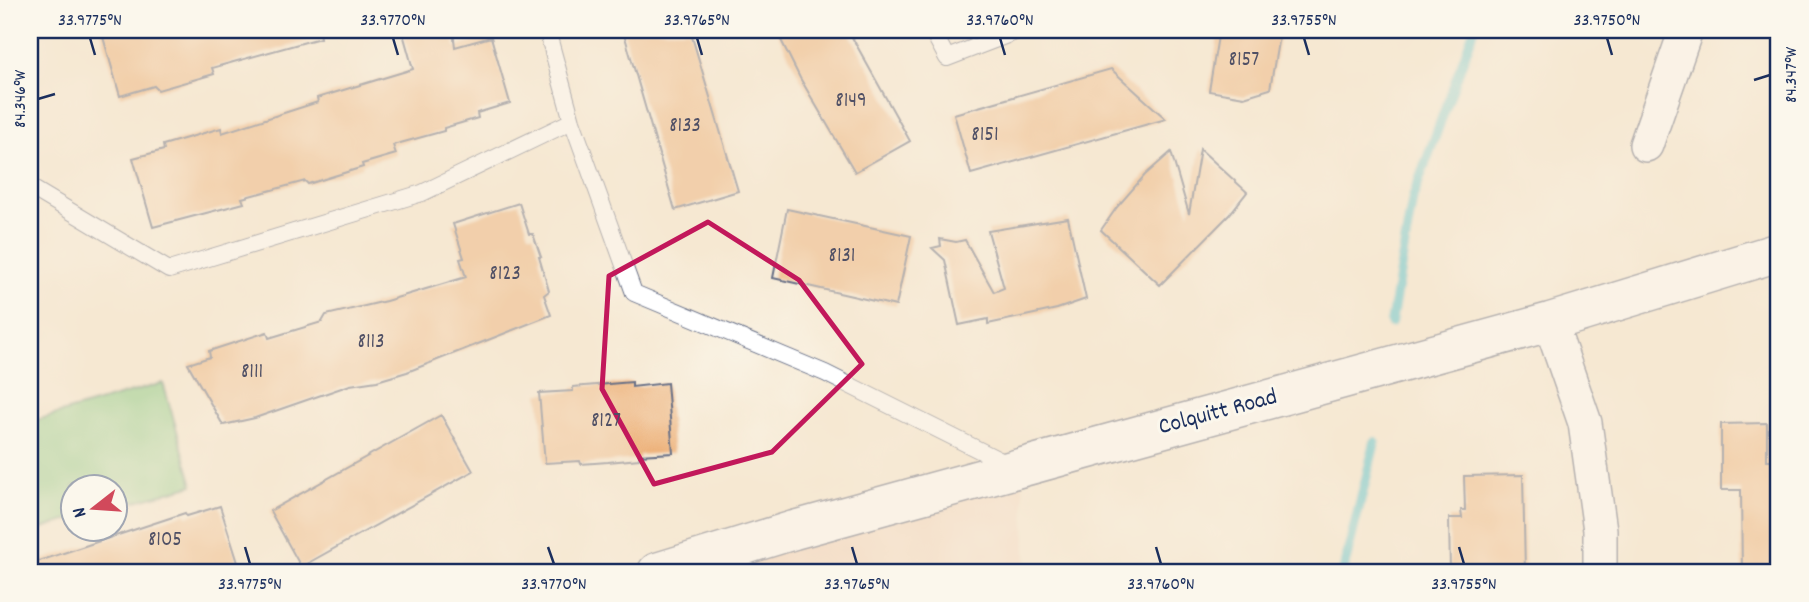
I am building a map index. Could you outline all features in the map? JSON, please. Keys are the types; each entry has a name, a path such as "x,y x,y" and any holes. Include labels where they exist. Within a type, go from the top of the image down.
{"street":[{"path":"1646,145 1686,30"},
{"name":"Colquitt Road","path":"657,572 794,530 1550,321 1779,252"},
{"path":"1550,321 1585,423 1600,530 1600,572"}],"lane":[{"path":"547,30 572,121 634,293 825,373 1018,469"},
{"path":"932,30 947,58 1020,30"},
{"path":"30,187 169,270 422,193 572,121"}],"highlighted area":[{"path":"708,222 799,280 862,364 772,452 654,484 602,389 609,276"}],"shaded area":[{"path":"1023,481 1027,572 632,572"}],"green space":[{"path":"163,383 193,485 130,503 130,472 60,472 60,523 30,532 30,422"}],"building":[{"path":"101,30 319,30 320,38 212,68 214,74 158,90 154,86 120,96"},
{"path":"402,30 453,30 455,47 491,37 510,103 477,113 478,118 444,128 444,131 393,145 396,154 362,164 363,167 308,184 305,181 242,198 244,203 153,227 133,158 164,150 163,145 221,128 222,133 318,102 317,98 413,69"},
{"path":"623,30 690,30 738,191 675,210"},
{"path":"776,30 848,30 910,141 855,172 800,78"},
{"path":"1219,30 1280,30 1270,89 1244,97 1209,91"},
{"path":"1111,69 1166,119 971,174 954,114"},
{"path":"1200,149 1247,192 1229,215 1160,285 1101,230 1145,175 1171,152 1189,214"},
{"path":"519,203 529,234 533,234 541,257 549,291 544,295 551,315 407,372 377,381 350,385 255,418 223,425 188,364 210,357 209,351 267,332 269,338 322,322 326,315 386,301 466,277 460,259 464,258 453,224"},
{"path":"787,209 911,236 896,306 773,278"},
{"path":"1068,218 1086,299 1057,309 988,324 988,319 959,325 945,260 932,248 941,246 940,239 956,242 965,240 994,292 1004,288 988,231"},
{"path":"632,382 632,387 667,383 673,453 639,455 639,459 608,462 545,463 539,393"},
{"path":"441,415 473,471 301,567 270,511"},
{"path":"1767,423 1767,460 1778,460 1779,572 1742,572 1741,490 1721,490 1721,424"},
{"path":"1523,475 1525,572 1450,572 1449,518 1462,518 1461,510 1465,510 1464,476"},
{"path":"220,506 241,572 30,572 30,564 97,542 130,542 130,531 185,513 187,516"}],"waterway":[{"path":"1391,323 1413,197 1474,30"},
{"path":"1343,572 1375,442"}]}
